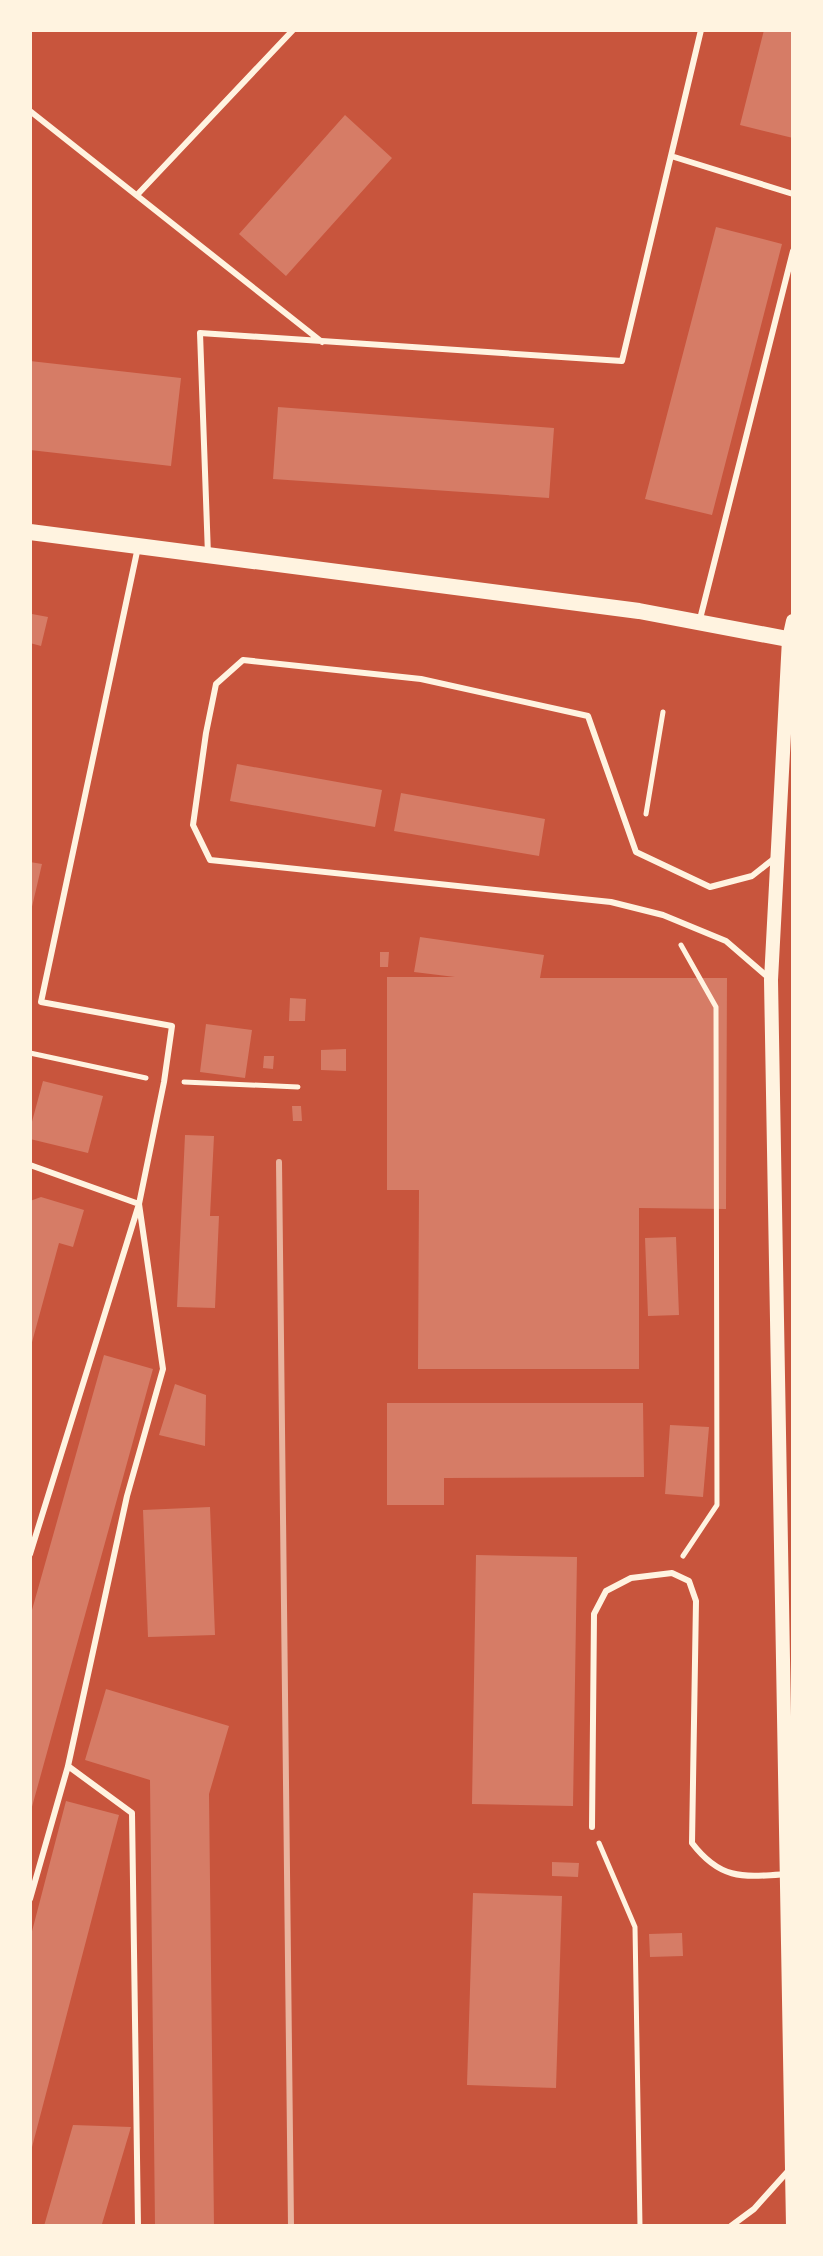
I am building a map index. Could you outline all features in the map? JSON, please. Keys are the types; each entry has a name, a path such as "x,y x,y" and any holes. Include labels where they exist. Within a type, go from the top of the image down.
{"main road":[{"path":"30,532 700,620 791,639"}],"street":[{"path":"793,621 776,857 771,980 793,2226"}],"lane":[{"path":"137,195 293,30"},
{"path":"208,555 200,333 622,361 701,30"},
{"path":"30,111 322,342"},
{"path":"671,156 793,194"},
{"path":"700,620 793,251"},
{"path":"30,1554 139,1204 172,1026 41,1002 138,547"},
{"path":"771,980 726,941 663,915 611,902 210,860 193,825 216,684 243,660 421,679 588,716 636,852 710,887 752,876 776,857"},
{"path":"30,1165 139,1204"},
{"path":"30,1899 68,1766 127,1496 163,1369 139,1204"},
{"path":"592,1827 594,1614 606,1591 631,1578 672,1573 689,1581 696,1601 692,1843 703,1858 720,1870 738,1877 788,1874"},
{"path":"68,1766 132,1813 138,2226"},
{"path":"731,2226 754,2209 792,2167"}],"path":[{"path":"650,859 645,817 663,712"},
{"path":"663,915 716,1007 717,1505 672,1573"},
{"path":"592,1827 635,1927 640,2226"}],"building":[{"path":"764,30 793,30 793,138 740,125"},
{"path":"345,115 392,158 286,276 239,234"},
{"path":"716,227 782,244 712,515 645,499"},
{"path":"30,361 181,378 171,466 30,450"},
{"path":"278,407 554,428 549,498 273,479"},
{"path":"32,614 48,617 41,646 30,643"},
{"path":"237,764 382,790 375,827 230,801"},
{"path":"401,793 545,819 539,856 394,831"},
{"path":"30,862 42,864 31,911 30,911"},
{"path":"420,937 544,955 540,978 727,978 726,1209 639,1208 639,1369 418,1369 419,1190 387,1190 387,977 455,977 414,972"},
{"path":"380,952 389,952 388,967 380,967"},
{"path":"290,998 306,999 305,1021 289,1021"},
{"path":"206,1024 252,1030 245,1078 200,1072"},
{"path":"346,1049 346,1071 321,1070 321,1050"},
{"path":"264,1056 274,1056 273,1069 263,1068"},
{"path":"43,1081 103,1096 88,1153 30,1139"},
{"path":"292,1106 301,1106 302,1121 293,1121"},
{"path":"185,1135 214,1136 210,1216 219,1216 215,1308 177,1307"},
{"path":"41,1197 84,1210 73,1247 59,1243 31,1346 30,1201"},
{"path":"676,1237 679,1315 648,1316 645,1238"},
{"path":"104,1355 153,1369 30,1814 30,1617"},
{"path":"175,1384 206,1395 205,1446 159,1435"},
{"path":"387,1403 643,1403 644,1477 444,1478 444,1505 387,1505"},
{"path":"670,1425 709,1427 703,1497 665,1494"},
{"path":"210,1507 215,1635 148,1637 143,1510"},
{"path":"476,1555 577,1557 573,1806 472,1804"},
{"path":"106,1689 229,1726 209,1794 214,2226 155,2226 150,1780 85,1760"},
{"path":"66,1801 119,1815 31,2151 30,1939"},
{"path":"552,1862 579,1863 578,1877 552,1876"},
{"path":"473,1893 562,1896 556,2088 467,2085"},
{"path":"682,1933 683,1956 650,1957 649,1934"},
{"path":"73,2125 131,2127 103,2226 44,2226"}],"railway":[{"path":"279,1162 291,2226"}]}
